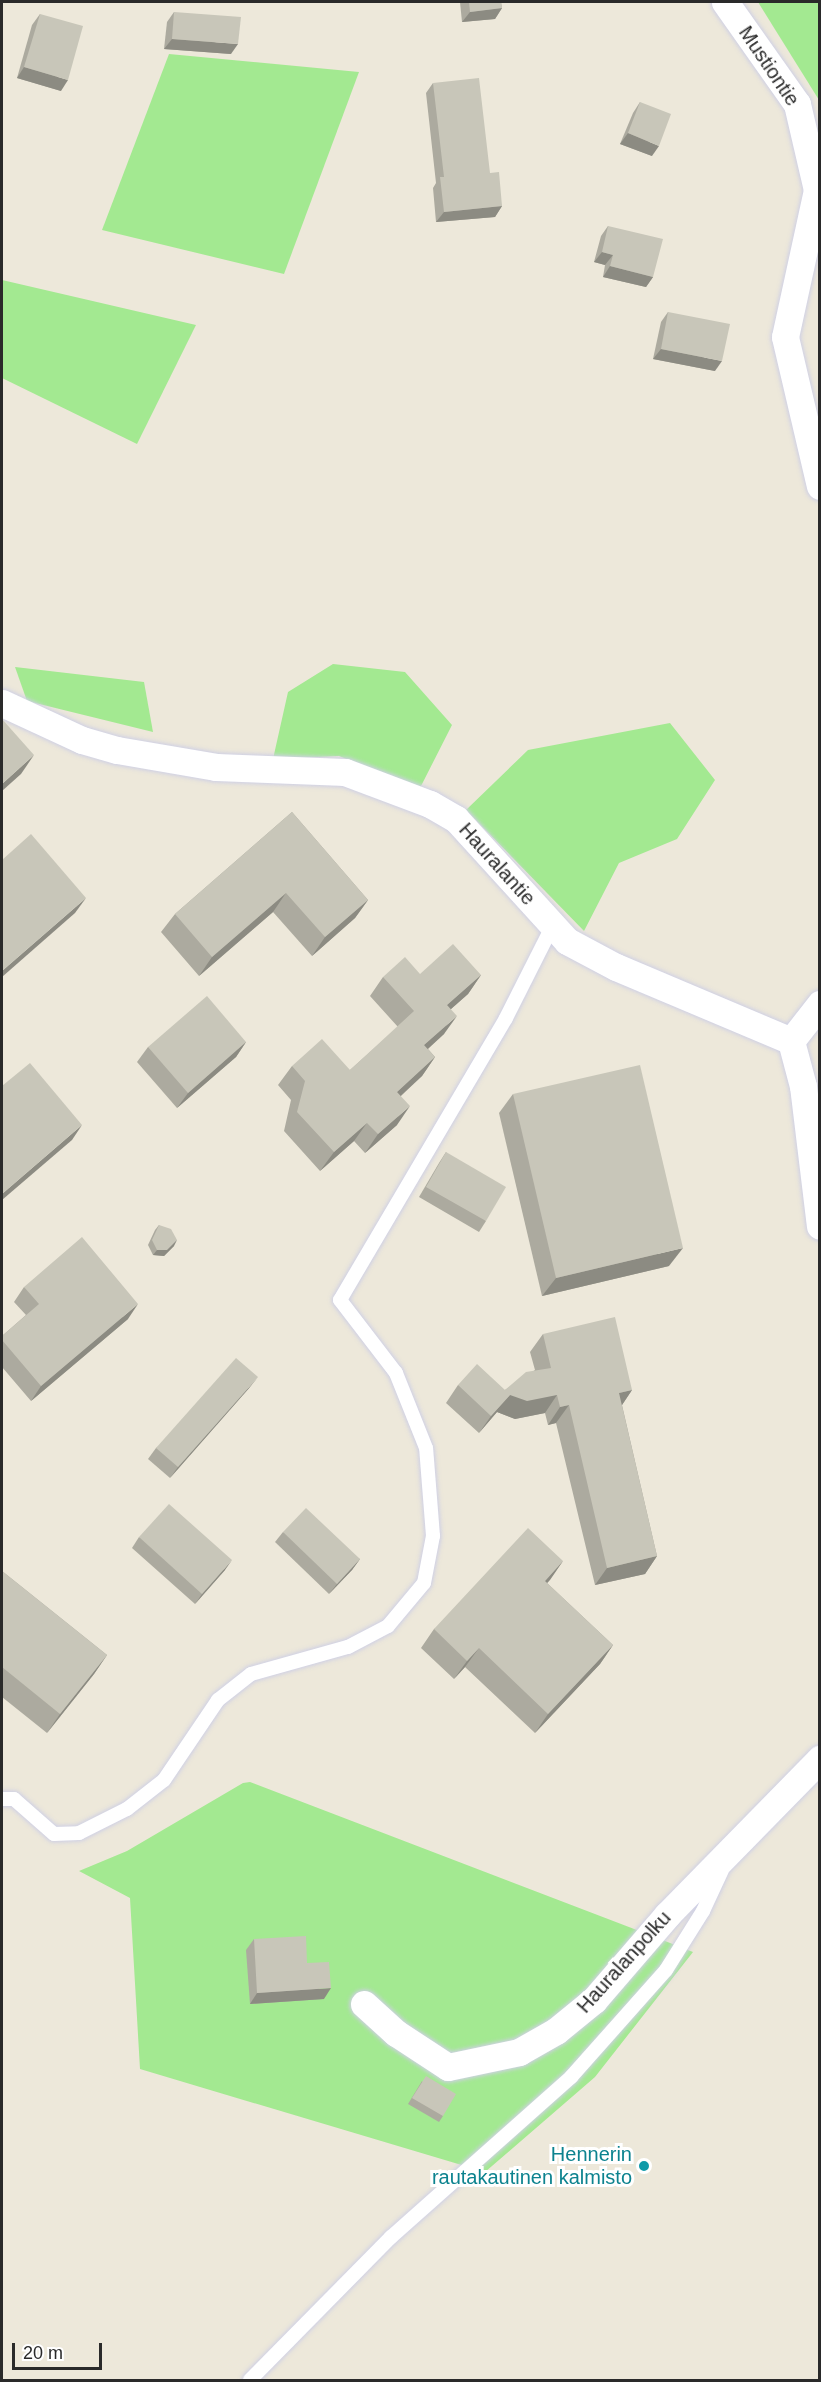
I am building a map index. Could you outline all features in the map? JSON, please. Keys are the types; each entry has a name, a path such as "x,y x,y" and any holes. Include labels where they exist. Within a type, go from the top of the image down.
{"street":[{"name":"Mustiontie","path":"725,2 797,104 817,190 785,337 819,486"},
{"name":"Hauralantie","path":"2,703 82,740 117,750 216,767 345,772 374,780 456,819 567,941 616,967 791,1041"},
{"path":"819,1004 791,1041 802,1086 819,1226"},
{"name":"Hauralanpolku","path":"364,2004 396,2033 448,2067 519,2052 556,2031 594,2000 667,1915 819,1759"}],"lane":[{"path":"2,1798 14,1799 54,1834 79,1833 127,1809 164,1780 218,1700 251,1674 348,1647 388,1626 424,1583 433,1536 426,1448 396,1373 340,1300 506,1018 553,926"},
{"path":"250,2380 391,2236 571,2076 666,1970 703,1911 732,1849"}],"green space":[{"path":"758,2 819,2 819,100"},
{"path":"169,54 359,72 284,274 102,230"},
{"path":"2,280 196,325 137,444 2,378"},
{"path":"333,664 405,672 452,725 420,788 339,756 273,759 288,692"},
{"path":"15,667 144,682 153,732 27,701"},
{"path":"670,723 715,780 677,839 619,863 584,931 466,810 528,750"},
{"path":"250,1782 693,1952 595,2077 485,2172 140,2069 130,1898 79,1871 127,1851 243,1783"}],"building":[{"path":"469,2 501,2 502,8 470,12"},
{"path":"174,12 241,17 238,44 172,39"},
{"path":"40,14 83,26 68,80 24,67"},
{"path":"479,78 490,173 499,172 502,206 444,212 440,177 444,177 433,83"},
{"path":"640,102 671,114 659,146 628,133"},
{"path":"608,226 663,239 653,277 610,266 613,255 602,252"},
{"path":"668,312 730,324 722,361 661,349"},
{"path":"2,719 34,755 2,784"},
{"path":"292,812 368,900 325,937 286,893 212,957 175,914"},
{"path":"31,834 86,898 2,971 2,860"},
{"path":"453,944 481,975 447,1005 457,1016 424,1045 435,1057 397,1092 410,1106 378,1134 367,1123 334,1152 297,1112 305,1081 292,1066 322,1039 350,1070 414,1011 383,977 405,957 420,974"},
{"path":"207,996 246,1042 188,1093 148,1047"},
{"path":"30,1063 82,1125 2,1194 2,1086"},
{"path":"640,1065 683,1248 556,1278 513,1094"},
{"path":"446,1152 506,1187 486,1221 426,1187"},
{"path":"159,1225 171,1229 177,1240 167,1250 157,1250 152,1240"},
{"path":"82,1237 138,1304 41,1386 2,1340 2,1336 39,1304 24,1287"},
{"path":"615,1317 632,1390 619,1393 657,1556 607,1568 569,1405 560,1407 557,1395 527,1401 510,1395 491,1416 458,1385 477,1364 505,1390 526,1372 551,1368 543,1334"},
{"path":"236,1358 258,1377 178,1467 156,1448"},
{"path":"169,1504 232,1560 202,1594 139,1537"},
{"path":"306,1508 360,1559 337,1584 283,1532"},
{"path":"528,1528 563,1561 545,1581 613,1645 548,1714 479,1648 467,1661 434,1629"},
{"path":"2,1571 107,1655 60,1714 2,1667"},
{"path":"306,1936 307,1963 329,1962 331,1988 257,1993 254,1939"},
{"path":"426,2076 456,2094 443,2116 412,2098"}],"place":[{"name":"Hennerin rautakautinen kalmisto","path":"644,2166"}]}
